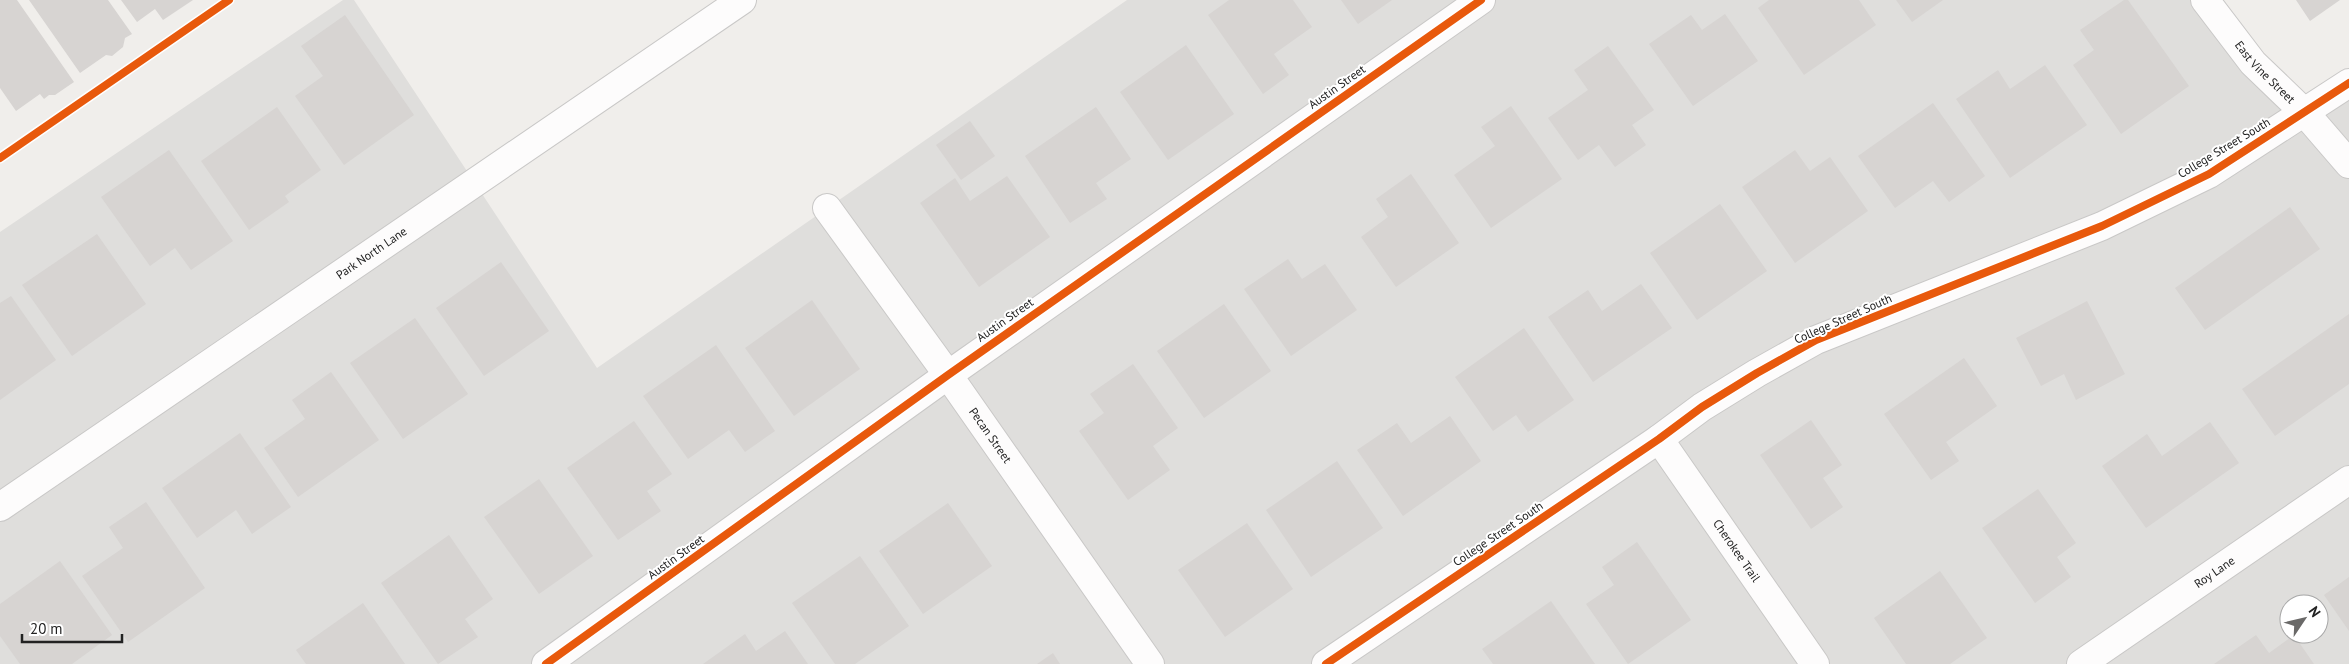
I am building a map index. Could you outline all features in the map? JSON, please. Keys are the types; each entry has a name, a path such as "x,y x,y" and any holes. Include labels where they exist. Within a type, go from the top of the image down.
{"street":[{"name":"Park North Lane","path":"0,507 742,0"},
{"name":"Austin Street","path":"546,664 948,374 1481,0"},
{"name":"East Vine Street","path":"2205,0 2253,63 2305,113 2349,164"},
{"name":"College Street South","path":"1326,664 1718,397 1816,340 2102,226 2209,174 2349,83"},
{"name":"Pecan Street","path":"828,208 948,374 1150,664"},
{"name":"Cherokee Trail","path":"1659,438 1814,664"},
{"name":"Roy Lane","path":"2081,664 2349,480"}],"shaded area":[{"path":"343,0 354,0 597,368 1127,0 2205,0 2305,113 2349,83 2349,664 0,664 0,232"}],"building":[{"path":"0,0 17,0 74,82 55,95 49,95 44,99 40,94 16,111 0,88"},
{"path":"29,0 108,0 132,34 125,38 123,47 112,56 106,55 80,73"},
{"path":"121,0 193,0 163,20 155,9 137,22"},
{"path":"1229,0 1293,0 1312,27 1274,54 1289,75 1263,94 1208,15"},
{"path":"1341,0 1392,0 1358,24"},
{"path":"1769,0 1859,0 1876,25 1804,75 1758,8"},
{"path":"1896,0 1943,0 1912,22"},
{"path":"2124,0 2128,0 2189,86 2121,134 2073,65 2094,50 2080,30"},
{"path":"2296,0 2340,0 2310,21"},
{"path":"1725,14 1758,61 1693,106 1649,44 1691,15 1702,30"},
{"path":"345,15 414,115 344,165 295,96 323,76 301,46"},
{"path":"1186,45 1234,114 1168,160 1120,92"},
{"path":"1608,46 1654,110 1632,125 1646,145 1615,167 1599,145 1578,160 1548,118 1588,90 1574,70"},
{"path":"2045,65 2087,125 2010,178 1956,99 1998,70 2010,89"},
{"path":"1933,103 1985,176 1949,202 1933,181 1895,208 1858,156"},
{"path":"1511,106 1562,179 1491,228 1454,175 1495,146 1481,127"},
{"path":"277,107 321,170 285,196 289,202 249,230 201,161"},
{"path":"1096,107 1131,159 1096,183 1107,199 1070,223 1025,156"},
{"path":"970,121 995,156 961,180 936,145"},
{"path":"169,150 233,241 191,270 175,248 150,266 101,197"},
{"path":"1795,150 1810,171 1830,157 1868,211 1795,263 1742,187"},
{"path":"1411,174 1459,243 1396,287 1361,237 1388,217 1376,199"},
{"path":"1007,176 1050,237 979,287 920,203 955,178 970,201"},
{"path":"1720,204 1767,271 1697,320 1650,253"},
{"path":"2290,207 2320,249 2205,330 2175,288"},
{"path":"97,234 146,304 72,356 22,285"},
{"path":"1288,259 1302,279 1325,264 1357,310 1291,356 1244,289"},
{"path":"501,262 549,331 484,376 436,308"},
{"path":"1641,284 1672,328 1593,382 1548,317 1588,290 1602,311"},
{"path":"11,296 56,360 0,400 0,303"},
{"path":"812,300 860,369 794,416 745,348"},
{"path":"2087,301 2125,374 2076,400 2064,374 2041,386 2016,338"},
{"path":"1224,304 1271,371 1204,418 1157,351"},
{"path":"2349,314 2349,384 2275,436 2242,389"},
{"path":"415,318 468,394 403,439 350,363"},
{"path":"1524,328 1574,400 1528,432 1516,415 1493,431 1455,377"},
{"path":"716,345 775,431 745,452 729,430 688,459 643,396"},
{"path":"1964,358 1997,406 1946,442 1959,461 1931,480 1884,414"},
{"path":"1133,364 1178,428 1153,446 1170,470 1128,500 1079,431 1104,413 1090,394"},
{"path":"331,372 379,440 298,497 264,448 305,419 292,400"},
{"path":"1450,416 1481,461 1403,516 1357,450 1397,423 1411,443"},
{"path":"1811,420 1842,465 1823,478 1843,507 1811,529 1760,455"},
{"path":"634,421 672,474 647,491 661,511 618,540 567,468"},
{"path":"2210,422 2239,463 2146,528 2102,466 2147,434 2162,456"},
{"path":"240,433 291,507 252,534 236,510 197,538 162,488"},
{"path":"1337,461 1383,528 1311,577 1266,510"},
{"path":"539,479 593,556 539,594 484,517"},
{"path":"2038,489 2076,543 2057,557 2071,577 2035,603 1982,528"},
{"path":"146,502 205,588 128,642 82,576 123,548 109,527"},
{"path":"948,503 992,566 923,614 879,551"},
{"path":"1247,523 1293,589 1225,637 1178,570"},
{"path":"449,535 493,599 465,619 478,637 438,664 381,583"},
{"path":"1637,542 1691,620 1628,664 1586,604 1614,585 1602,567"},
{"path":"860,556 909,626 855,664 835,664 792,603"},
{"path":"60,561 112,635 72,664 20,664 0,636 0,604"},
{"path":"1940,571 1987,638 1950,664 1906,664 1874,618"},
{"path":"2349,577 2349,631 2329,602 2329,594 2325,594"},
{"path":"1551,601 1595,664 1493,664 1482,649"},
{"path":"363,603 405,664 306,664 296,650"},
{"path":"785,631 808,664 703,664 745,634 756,651"},
{"path":"2256,635 2269,653 2282,644 2300,644 2314,664 2214,664"},
{"path":"1053,653 1060,664 1037,664"}],"cycle path":[{"path":"0,158 229,0"},
{"path":"546,664 948,375 1481,0"},
{"path":"1326,664 1659,439 1702,407 1757,373 1816,340 2102,226 2209,174 2349,83"}]}
